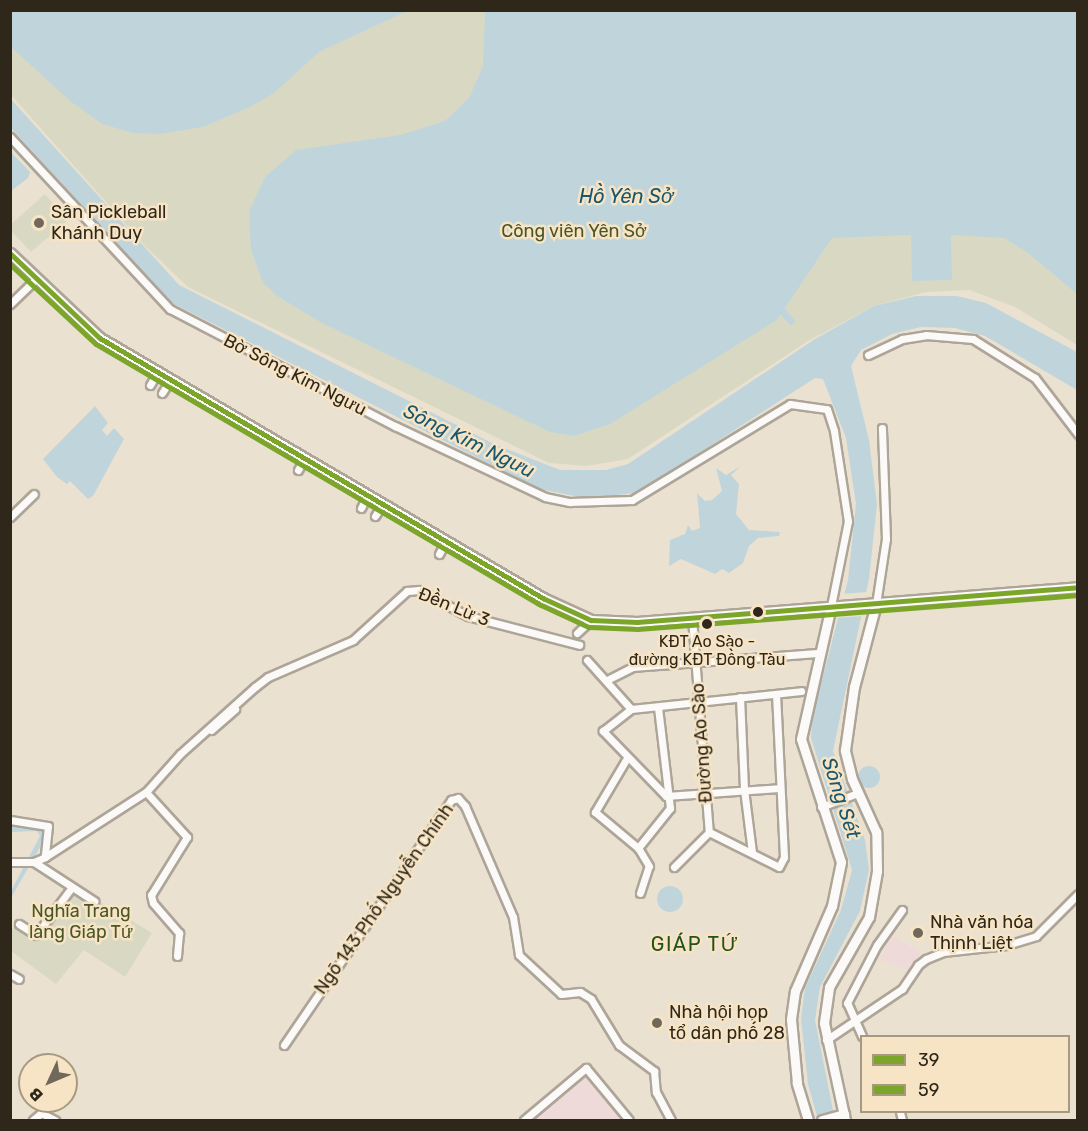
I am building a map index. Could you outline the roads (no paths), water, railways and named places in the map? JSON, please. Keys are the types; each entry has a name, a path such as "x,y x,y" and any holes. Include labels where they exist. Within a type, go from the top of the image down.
{"main road":[{"path":"10,253 100,338 382,505 565,610 591,620 637,622 1077,587"},
{"path":"822,1120 845,1117 826,1040 824,1023 829,987 869,917 877,872 876,832 854,794 845,750 854,687 871,604"},
{"path":"808,1120 796,1073 791,1019 795,991 831,906 841,862 825,805 801,739 833,606"}],"street":[{"name":"Bờ Sông Kim Ngưu","path":"10,137 170,309 395,426 546,497 569,502 632,500 790,404 808,404 830,411 848,521 833,606"},
{"path":"10,304 36,279"},
{"path":"868,355 902,339 926,335 973,339 1035,378 1077,434"},
{"path":"150,385 157,373"},
{"path":"162,393 170,380"},
{"path":"871,604 886,539 882,428"},
{"path":"298,470 304,459"},
{"path":"12,511 34,494"},
{"path":"361,508 367,496"},
{"path":"375,516 382,505"},
{"path":"439,554 446,541"},
{"name":"Đền Lừ 3","path":"10,862 33,862 45,857 146,792 188,747 268,677 353,640 407,591 419,590 468,616 579,645"},
{"name":"Đường Ao Sào","path":"692,618 709,832"},
{"path":"577,633 591,620"},
{"path":"607,680 632,667 696,660 820,653"},
{"path":"587,660 631,709"},
{"path":"779,788 666,796 603,731 631,709 801,691"},
{"path":"674,867 709,832 779,867 784,857 776,694"},
{"path":"740,697 744,789 752,852"},
{"path":"638,848 665,819 670,808 666,796 658,707"},
{"path":"627,758 594,812 638,848 649,866 640,893"},
{"path":"146,792 187,837 151,895 179,933 177,956"},
{"path":"825,805 854,794"},
{"name":"Ngõ 143 Phố Nguyễn Chính","path":"284,1046 450,800 458,798 465,806 513,917 519,955 561,994 580,992 591,999 620,1045 654,1071 656,1092 670,1120"},
{"path":"10,820 48,826 45,857"},
{"path":"33,862 94,901"},
{"path":"20,924 36,935 72,887"},
{"path":"826,1040 902,989 918,965 926,958 963,949 1007,945 1036,936 1075,896"},
{"path":"1075,896 1077,907"},
{"path":"862,1035 856,1018 847,1003 877,945 902,910"},
{"path":"10,974 19,979"},
{"path":"524,1120 586,1068 629,1120"},
{"path":"33,1120 41,1113 55,1120"}],"water":[{"path":"10,11 407,11 319,52 274,93 250,107 203,127 159,134 133,133 102,124 70,101 11,47"},
{"name":"Hồ Yên Sở","path":"485,11 1077,11 1077,294 1028,253 1004,238 951,235 952,280 912,281 911,235 832,238 777,320 610,424 574,436 550,432 322,323 277,296 263,283 251,250 249,211 265,177 296,150 400,135 445,121 469,98 483,66"},
{"path":"10,98 179,285 494,444 560,470 606,470 628,464 815,339 874,306 916,296 957,296 986,303 1077,352 1077,390 985,336 955,328 921,327 892,334 861,350 851,366 869,440 877,504 869,579 833,751 865,840 869,870 860,911 820,987 815,1020 835,1120 818,1120 808,1084 801,1019 805,988 841,910 852,870 811,738 812,719 848,580 856,504 846,438 823,379 815,378 637,493 585,498 539,489 170,302 11,128"},
{"path":"10,151 30,172 28,178 11,191"},
{"path":"95,406 108,423 102,430 107,436 114,428 124,439 93,496 88,499 70,481 67,484 57,477 43,459"},
{"path":"741,466 731,475 739,484 736,514 749,530 780,532 779,536 758,538 749,546 743,563 729,573 722,569 715,574 681,559 669,566 670,540 685,534 688,525 692,531 700,528 697,493 705,501 712,500 722,491 716,468 726,475"},
{"path":"869,766 877,769 880,777 877,785 869,788 861,785 858,777 861,769"},
{"path":"11,824 40,826 46,831 46,837 11,898 11,891 40,836 37,831 11,832"},
{"path":"670,886 679,890 683,899 679,908 670,912 661,908 657,899 661,890"}],"waterway":[{"path":"782,311 791,321"}],"place":[{"name":"Sân Pickleball Khánh Duy","path":"39,223"},
{"name":"KĐT Ao Sào - đường KĐT Đồng Tàu","path":"707,624"},
{"name":"Nhà văn hóa Thịnh Liệt","path":"918,933"},
{"name":"Nhà hội họp tổ dân phố 28","path":"657,1023"}],"district":[{"name":"GIÁP TỨ","path":"695,944"}],"park label":[{"name":"Công viên Yên Sở","path":"574,231"},
{"name":"Nghĩa Trang làng Giáp Tứ","path":"81,922"}],"water label":[{"name":"Sông Kim Ngưu","path":"469,441"},
{"name":"Sông Sét","path":"841,798"}]}
